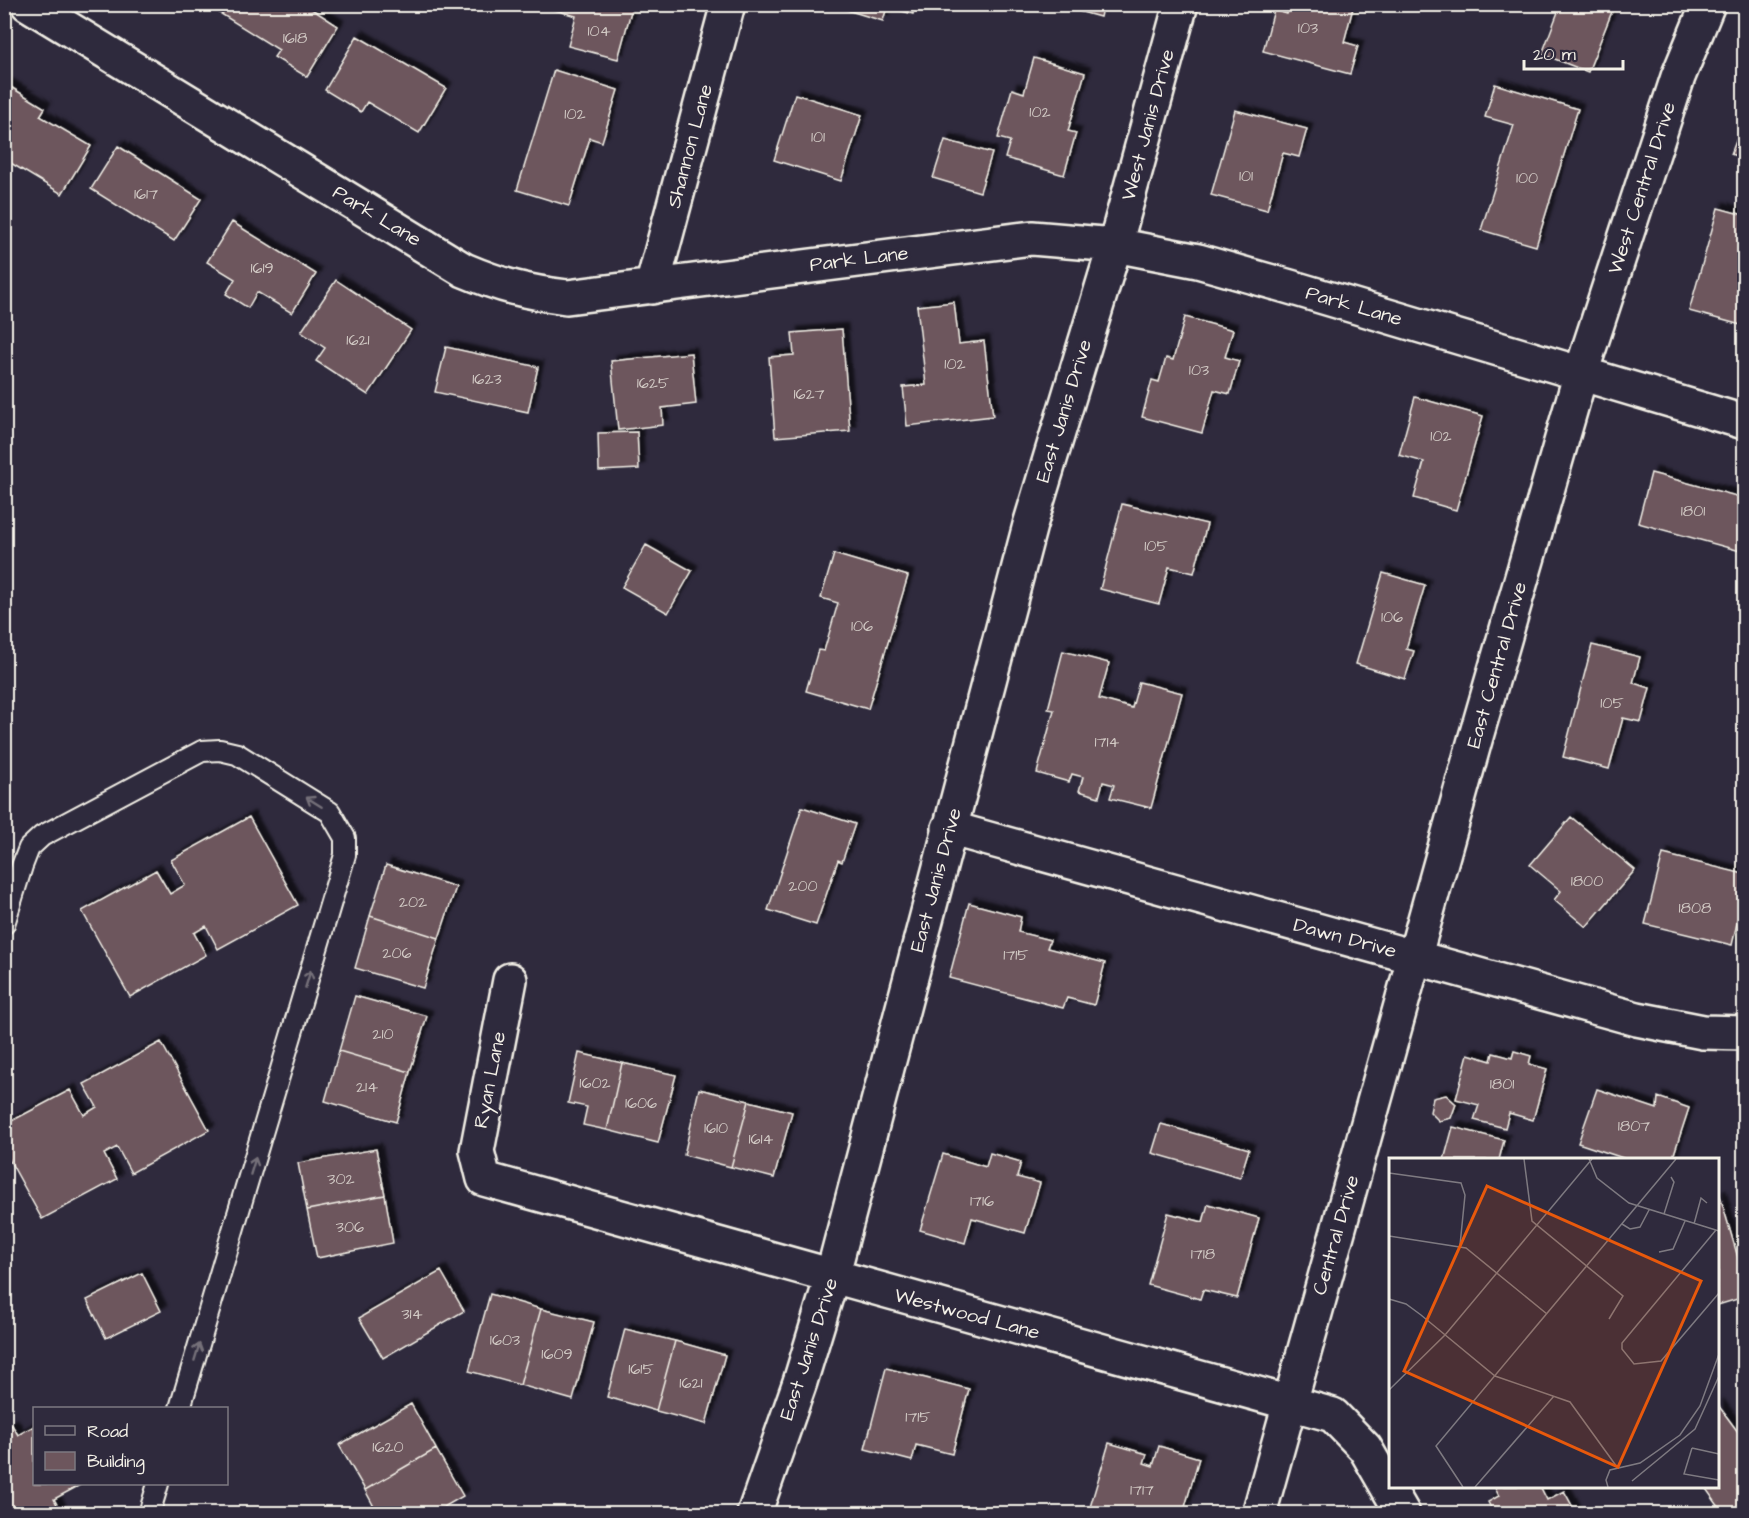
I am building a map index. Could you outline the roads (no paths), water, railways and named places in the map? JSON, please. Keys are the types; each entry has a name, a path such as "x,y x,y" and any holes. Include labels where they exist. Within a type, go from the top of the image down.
{"street":[{"name":"Park Lane","path":"28,4 464,270 496,284 527,292 567,297 1032,238 1114,245 1198,261 1744,422"},
{"name":"Shannon Lane","path":"652,287 728,4"},
{"name":"West Janis Drive","path":"1114,245 1181,4"},
{"name":"West Central Drive","path":"1581,373 1678,77 1708,4"},
{"name":"East Janis Drive","path":"754,1514 800,1383 832,1276 1030,525 1114,245"},
{"name":"East Central Drive","path":"1415,957 1581,373"},
{"name":"Dawn Drive","path":"949,828 1637,1018 1703,1032 1744,1033"},
{"name":"Central Drive","path":"1259,1514 1320,1289 1415,957"},
{"name":"Ryan Lane","path":"484,1179 477,1151 510,980"},
{"name":"Westwood Lane","path":"484,1179 1333,1415 1365,1448 1403,1514"}],"lane":[{"path":"4,924 29,848 42,836 202,751 220,750 237,754 330,812 345,838 345,855 180,1407"},
{"path":"149,1514 158,1485"}]}
